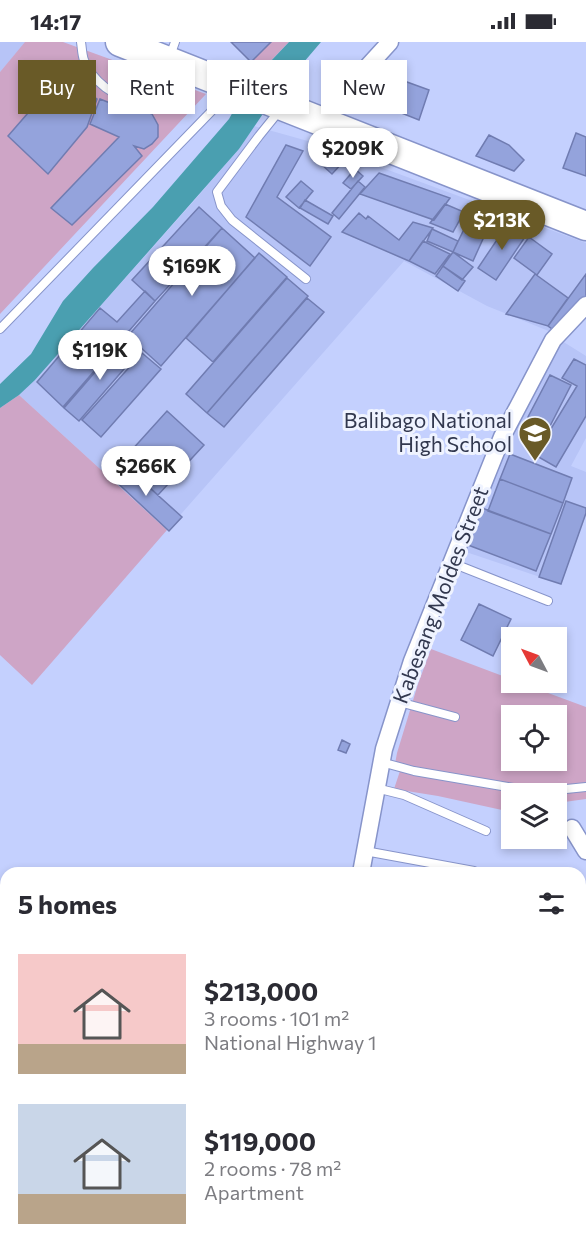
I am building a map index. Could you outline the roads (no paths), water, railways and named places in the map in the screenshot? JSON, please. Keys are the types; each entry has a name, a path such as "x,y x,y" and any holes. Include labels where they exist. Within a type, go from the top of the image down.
{"highway":[{"path":"120,42 172,51 207,71"},
{"path":"301,114 586,226"}],"street":[{"path":"323,122 359,76 390,42"},
{"name":"Kabesang Moldes Street","path":"362,867 384,749 412,661 502,437 553,340 586,305"},
{"path":"572,828 586,851"}],"lane":[{"path":"81,42 83,59 88,69 97,80 118,95 131,96 139,93 172,51"},
{"path":"0,329 213,114"},
{"path":"272,114 259,136 217,192 221,206 232,220 306,279"},
{"path":"452,563 548,601"},
{"path":"399,702 455,717"},
{"path":"381,762 414,771 537,792 586,788"},
{"path":"376,788 404,795 486,831"},
{"path":"365,851 452,867"}],"place":[{"name":"Balibago National High School","path":"535,462"}]}
